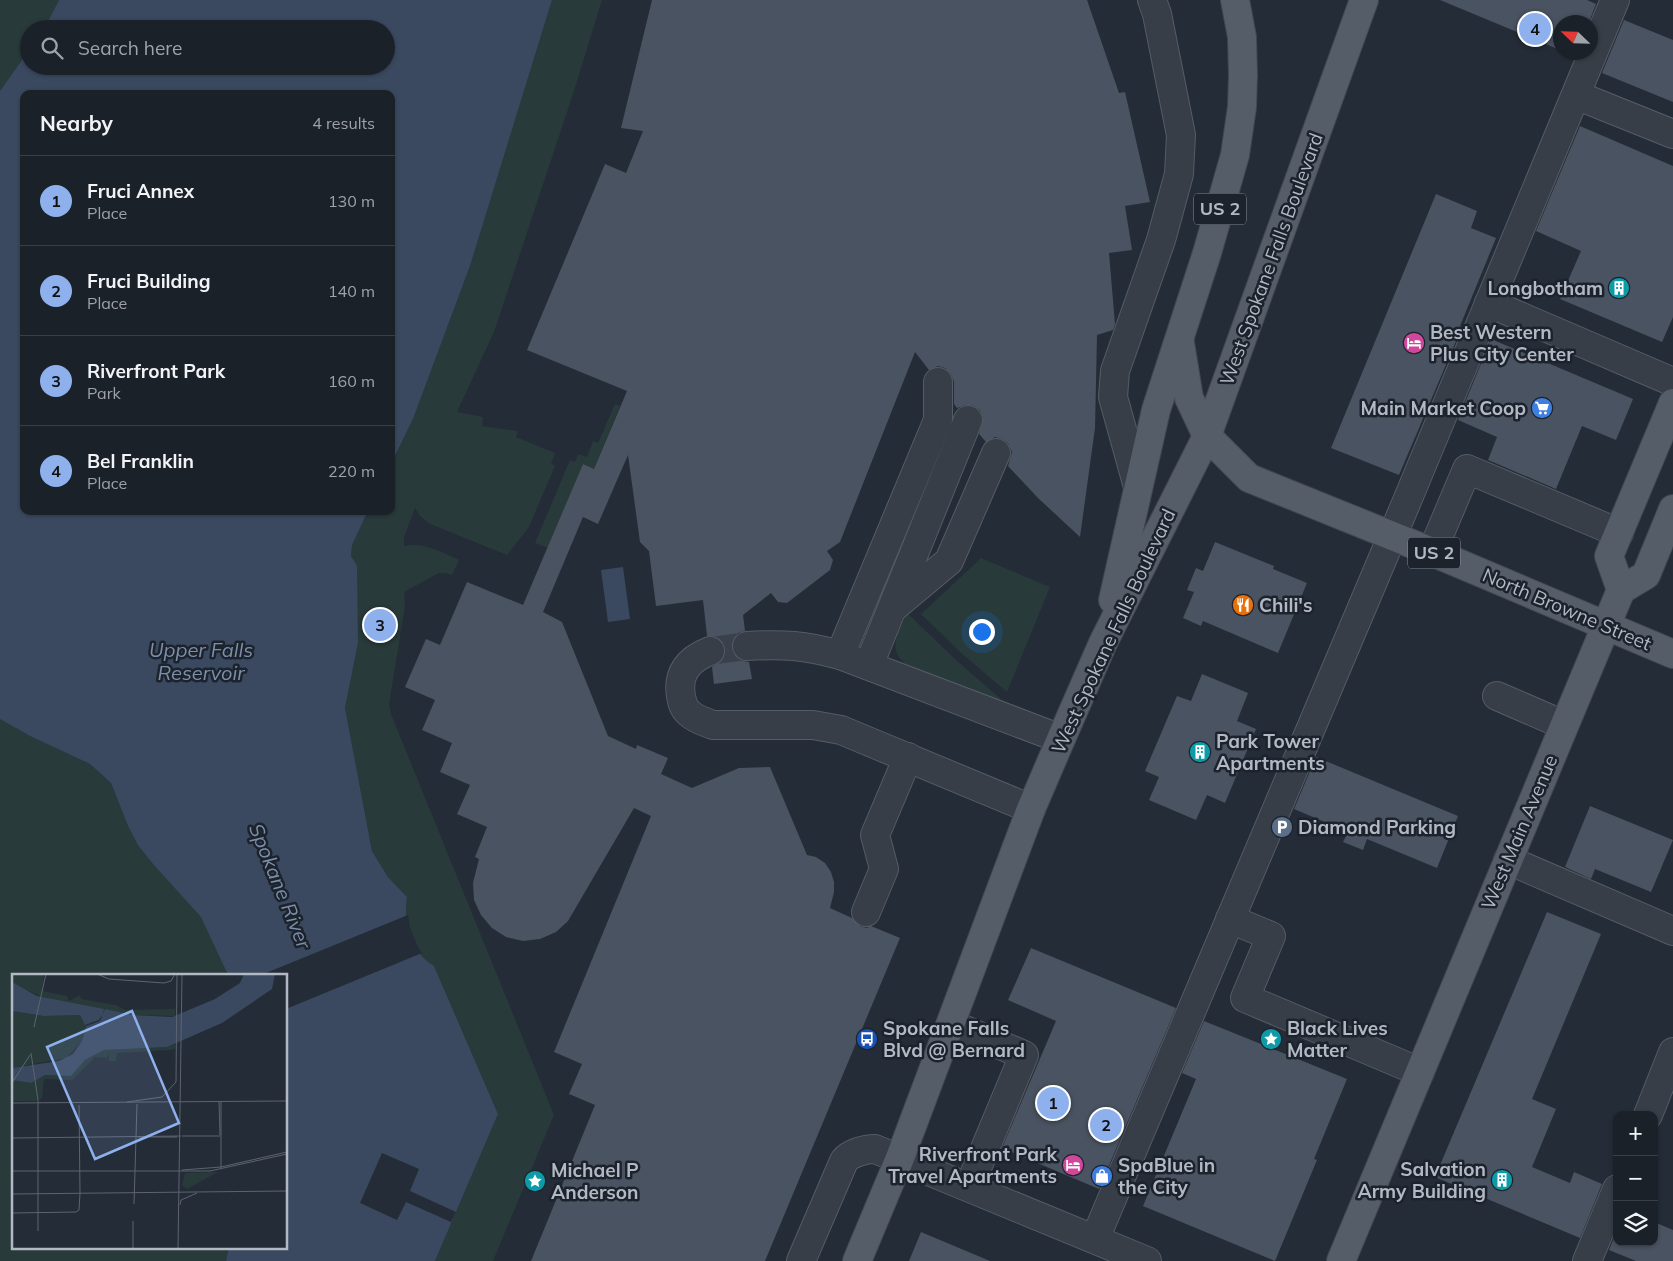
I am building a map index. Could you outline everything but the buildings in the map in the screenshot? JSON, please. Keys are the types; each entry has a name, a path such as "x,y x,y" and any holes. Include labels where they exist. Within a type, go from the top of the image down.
{"main road":[{"name":"US 2","path":"1180,340 1235,155 1242,107 1243,75 1242,37 1235,0"},
{"name":"West Spokane Falls Boulevard","path":"856,1261 900,1158 1031,809 1103,643 1207,436 1364,0"},
{"path":"1103,643 1156,410 1180,340"},
{"name":"North Browne Street","path":"1180,340 1189,398 1207,436 1249,478 1432,552 1673,654"},
{"path":"1673,403 1609,556 1621,590 1646,574 1673,509"},
{"name":"West Main Avenue","path":"1341,1261 1621,590"}],"street":[{"path":"1138,487 1112,397 1115,371 1162,240 1179,174 1181,135 1157,14 1152,0"},
{"path":"1095,1239 1392,536 1615,0"},
{"path":"1576,95 1673,134"},
{"path":"1489,303 1673,382"},
{"path":"840,655 938,420 938,382"},
{"path":"869,665 968,420"},
{"path":"891,610 949,561 996,453"},
{"path":"1432,552 1467,469 1619,533"},
{"path":"747,646 781,644 809,647 840,655 1061,739"},
{"path":"710,651 698,656 688,664 679,686 683,706 689,714 700,720 713,725 813,725 841,730 1031,809"},
{"path":"1497,696 1564,725"},
{"path":"866,912 884,869 874,835 908,758"},
{"path":"1508,860 1673,931"},
{"path":"1230,919 1271,936 1245,998 1420,1072"},
{"path":"950,1024 1024,1054 969,1187"},
{"path":"1650,1111 1673,1052"},
{"path":"801,1261 837,1175 847,1156 875,1149 1147,1261"},
{"path":"1587,1261 1613,1199"}],"shaded area":[{"path":"0,0 59,0 49,20 20,20 20,63 0,91"},
{"path":"552,0 602,0 573,94 494,332 457,412 483,417 482,426 518,431 516,437 555,453 551,464 555,466 529,527 507,555 430,524 420,516 415,508 404,537 404,546 418,545 439,551 459,560 452,575 439,573 404,592 405,607 389,704 391,714 554,1115 493,1261 435,1261 498,1114 434,966 419,953 410,936 406,917 407,897 388,877 372,851 345,708 358,643 351,556 352,545 366,515 395,515 395,456 413,419 470,266"},
{"path":"615,404 620,406 594,469 583,464 548,548 535,543 570,460 575,462 578,454 587,457 593,441 598,443"},
{"path":"981,558 1050,587 1007,692 960,652 921,614"},
{"path":"907,613 1003,701 1001,705 906,664 900,658 895,646"},
{"path":"0,719 30,736 90,764 111,783 128,826 153,864 202,917 228,974 12,974 12,1248 229,1248 226,1261 0,1261"}],"water":[{"name":"Upper Falls Reservoir","path":"59,0 552,0 470,266 413,419 395,456 395,90 20,90 20,515 366,515 352,545 351,556 357,566 358,643 345,708 372,851 388,877 407,897 406,917 410,936 419,953 434,966 498,1114 435,1261 226,1261 229,1248 288,1248 288,974 228,974 201,917 138,845 128,826 111,783 90,764 30,736 0,719 0,91 20,63 20,75 395,75 395,20 49,20"},
{"path":"623,567 630,619 608,622 601,570"}],"pier":[{"path":"408,915 410,928 422,953 288,1008 288,974 263,974"},
{"path":"382,1153 419,1169 410,1191 456,1212 451,1222 406,1202 397,1220 360,1203"}],"tunnel":[{"path":"710,651 747,646"}],"place":[{"name":"Bel Franklin","path":"1535,29"},
{"name":"Longbotham","path":"1619,288"},
{"name":"Best Western Plus City Center","path":"1414,343"},
{"name":"Main Market Coop","path":"1542,408"},
{"name":"Chili's","path":"1243,605"},
{"name":"Riverfront Park","path":"380,625"},
{"name":"Park Tower Apartments","path":"1200,752"},
{"name":"Diamond Parking","path":"1282,827"},
{"name":"Spokane Falls Blvd @ Bernard","path":"867,1039"},
{"name":"Black Lives Matter","path":"1271,1039"},
{"name":"Fruci Annex","path":"1053,1103"},
{"name":"Fruci Building","path":"1106,1125"},
{"name":"Riverfront Park Travel Apartments","path":"1073,1165"},
{"name":"SpaBlue in the City","path":"1102,1176"},
{"name":"Salvation Army Building","path":"1502,1180"},
{"name":"Michael P Anderson","path":"535,1181"}],"water label":[{"name":"Spokane River","path":"280,886"}]}
